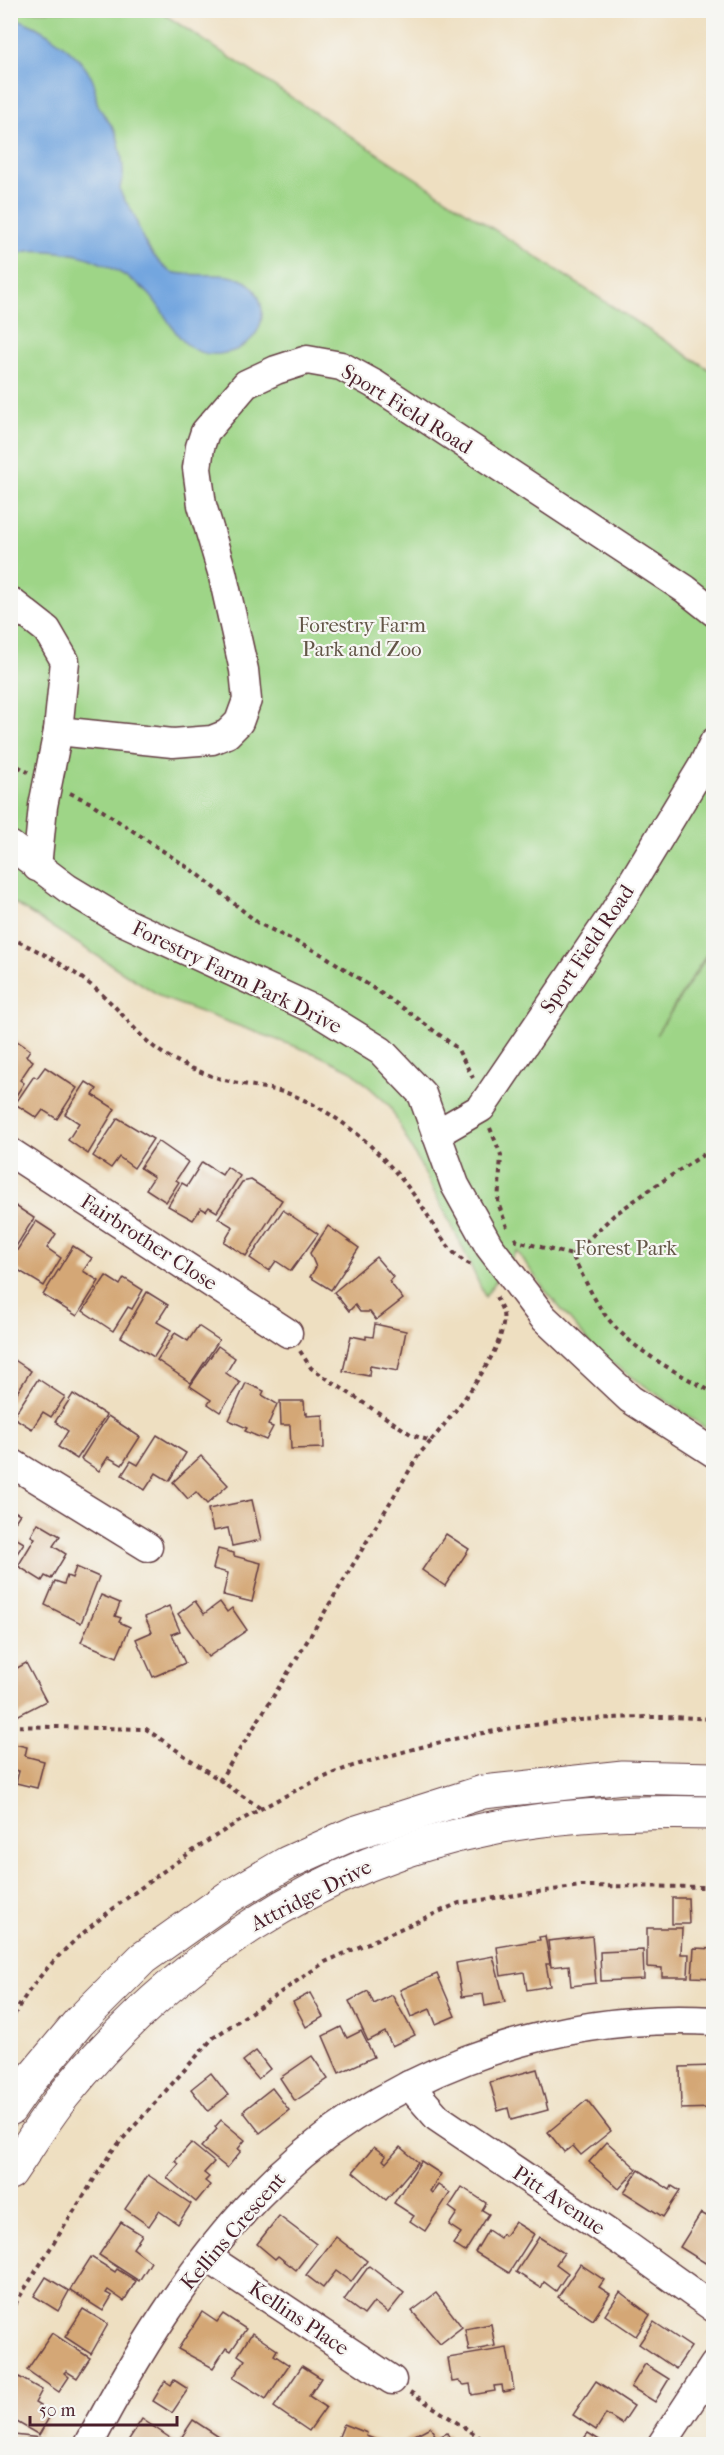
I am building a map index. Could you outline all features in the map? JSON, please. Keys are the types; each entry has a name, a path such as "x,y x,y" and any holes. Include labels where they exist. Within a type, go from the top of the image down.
{"main road":[{"name":"Attridge Drive","path":"10,2109 28,2083 79,2022 143,1958 229,1897 297,1859 354,1833 483,1792 623,1777 714,1779"},
{"name":"Attridge Drive","path":"10,2173 63,2096 115,2037 183,1974 232,1937 291,1901 382,1858 488,1829 592,1814 714,1814"}],"street":[{"name":"Sport Field Road","path":"58,731 191,743 212,740 227,734 239,722 247,700 244,670 222,572 202,506 197,468 200,447 205,432 246,384 276,370 307,360 340,366 412,408 685,589 714,612"},
{"path":"10,601 47,630 65,661 58,731 39,834 37,867"},
{"name":"Sport Field Road","path":"436,1134 481,1108 613,914 702,767 714,742"},
{"name":"Forestry Farm Park Drive","path":"10,845 67,888 120,920 313,1009 381,1051 422,1094 455,1185 509,1245 543,1317 630,1399 714,1453"},
{"name":"Fairbrother Close","path":"10,1152 288,1333"},
{"path":"10,1462 148,1547"},
{"name":"Kellins Crescent","path":"89,2445 173,2302 207,2257 256,2198 323,2138 409,2085 483,2054 562,2031 643,2021 682,2019 714,2021"},
{"name":"Pitt Avenue","path":"409,2085 438,2118 626,2245 714,2308"},
{"name":"Kellins Place","path":"207,2257 392,2380"},
{"path":"662,2445 714,2365"}],"path":[{"path":"10,762 91,803 199,875 258,923 325,956 410,1012 456,1048 479,1089 481,1108 501,1155 498,1203 509,1230"},
{"path":"10,938 85,981 112,1004 142,1039 167,1056 196,1071 232,1082 288,1094 340,1121 362,1138 393,1168 419,1202 439,1234 464,1263 478,1268 509,1245 572,1255"},
{"path":"572,1255 614,1215 714,1148"},
{"path":"572,1255 604,1312 621,1331 648,1355 714,1393"},
{"path":"219,1781 279,1690 420,1454 474,1386 500,1339 503,1315 490,1287"},
{"path":"311,1368 412,1435 431,1441"},
{"path":"10,2023 50,1965 91,1924 189,1852 260,1808 345,1769 449,1738 578,1719 685,1717 714,1719"},
{"path":"10,1726 146,1729 260,1808"},
{"path":"10,2312 112,2151 213,2038 325,1962 459,1902 580,1886 714,1887"},
{"path":"424,2401 490,2445"}],"green space":[{"name":"Forestry Farm Park and Zoo","path":"10,11 159,11 713,372 713,944 656,1035 713,947 713,1433 599,1354 544,1289 517,1251 485,1297 458,1238 389,1105 350,1070 316,1054 165,999 11,901"}],"water":[{"path":"11,17 47,33 70,51 88,72 94,83 98,105 117,135 122,155 123,176 120,187 123,199 133,213 145,242 158,261 172,272 238,278 249,284 258,294 262,310 261,323 252,339 242,347 220,354 206,354 195,350 178,335 149,294 122,274 91,259 69,253 42,251 11,255"}],"building":[{"path":"17,1041 30,1050 26,1056 33,1061 20,1080 24,1083 10,1105 10,1046 13,1047"},
{"path":"45,1067 77,1088 57,1119 43,1110 37,1118 15,1104 34,1076 37,1078"},
{"path":"86,1082 97,1089 93,1095 115,1109 88,1154 68,1140 79,1123 65,1114"},
{"path":"118,1118 153,1139 134,1168 119,1157 111,1168 93,1156"},
{"path":"158,1141 188,1162 176,1180 179,1182 166,1202 146,1189 154,1177 140,1168"},
{"path":"202,1162 222,1175 227,1167 240,1176 217,1212 209,1207 206,1211 201,1208 193,1220 168,1206 182,1183 187,1186"},
{"path":"251,1180 282,1200 246,1256 224,1242 233,1227 218,1218 242,1182"},
{"path":"14,1205 34,1218 10,1256 10,1210"},
{"path":"283,1210 318,1234 291,1271 276,1261 269,1271 250,1258"},
{"path":"36,1221 56,1234 47,1248 61,1258 44,1286 10,1265 10,1261"},
{"path":"328,1226 359,1248 331,1290 310,1277 316,1267 310,1253"},
{"path":"73,1246 92,1258 83,1271 99,1281 77,1316 43,1295"},
{"path":"376,1257 393,1277 389,1281 403,1299 376,1320 370,1312 360,1312 355,1305 349,1311 334,1292"},
{"path":"106,1276 120,1285 124,1278 143,1290 132,1309 128,1307 113,1331 83,1311"},
{"path":"147,1292 168,1305 157,1322 171,1330 154,1357 121,1337"},
{"path":"375,1324 406,1331 398,1371 370,1366 369,1376 343,1371 351,1336 366,1339 366,1336 373,1337"},
{"path":"198,1326 219,1340 191,1383 157,1360 175,1333 188,1341"},
{"path":"218,1346 235,1358 226,1373 240,1383 220,1412 208,1404 211,1400 190,1386"},
{"path":"10,1357 31,1371 10,1403"},
{"path":"38,1379 65,1397 51,1417 43,1412 32,1429 13,1417"},
{"path":"246,1383 264,1391 262,1395 277,1404 268,1425 273,1427 266,1440 245,1431 247,1428 229,1420"},
{"path":"73,1394 106,1415 77,1459 58,1447 68,1431 55,1422"},
{"path":"280,1401 304,1401 307,1416 323,1415 324,1448 291,1449 290,1425 281,1425"},
{"path":"108,1416 140,1437 122,1465 108,1457 99,1471 81,1459"},
{"path":"157,1435 186,1453 169,1481 156,1473 145,1490 122,1475 131,1461 138,1465"},
{"path":"201,1456 228,1485 207,1504 196,1492 188,1499 173,1482"},
{"path":"252,1500 261,1540 232,1546 228,1528 213,1531 208,1509"},
{"path":"10,1509 20,1514 10,1529"},
{"path":"38,1523 60,1536 53,1546 66,1554 51,1579 45,1576 42,1581 18,1566 35,1538 31,1536"},
{"path":"446,1534 469,1549 445,1586 422,1570"},
{"path":"10,1535 24,1543 10,1564"},
{"path":"218,1549 261,1563 252,1602 223,1595 228,1573 213,1569"},
{"path":"76,1567 99,1577 81,1623 45,1605 55,1581 64,1584 67,1576 72,1578"},
{"path":"101,1595 120,1603 115,1616 121,1618 119,1622 130,1627 117,1657 81,1642"},
{"path":"195,1601 204,1614 220,1602 227,1612 232,1608 247,1630 208,1657 178,1614"},
{"path":"169,1606 180,1631 172,1634 185,1663 153,1677 136,1639 152,1632 145,1617"},
{"path":"26,1663 46,1701 15,1717 10,1707 10,1672"},
{"path":"10,1743 27,1747 25,1756 44,1761 37,1788 16,1783 19,1771 10,1769"},
{"path":"672,1898 688,1898 689,1924 672,1924"},
{"path":"647,1928 682,1928 681,1954 689,1954 688,1977 662,1977 662,1968 647,1967"},
{"path":"545,1936 550,1964 546,1964 550,1986 527,1990 524,1972 501,1976 497,1947 540,1940 539,1937"},
{"path":"592,1936 596,1983 571,1986 569,1965 551,1967 548,1941"},
{"path":"694,1948 714,1949 714,1978 692,1977"},
{"path":"643,1950 644,1979 601,1981 600,1952"},
{"path":"493,1956 505,2002 485,2006 483,1994 462,1997 456,1963"},
{"path":"437,1974 455,2016 436,2024 430,2009 411,2017 400,1990"},
{"path":"368,1991 374,2004 392,1995 415,2035 392,2046 385,2032 368,2041 349,2001"},
{"path":"310,1993 323,2017 306,2027 293,2002"},
{"path":"341,2027 347,2038 361,2031 374,2057 339,2073 323,2036"},
{"path":"256,2051 270,2069 258,2079 243,2061"},
{"path":"312,2056 328,2079 295,2101 280,2078"},
{"path":"714,2066 714,2108 681,2109 680,2067"},
{"path":"537,2069 548,2110 511,2120 508,2108 498,2111 490,2082"},
{"path":"211,2073 228,2095 208,2111 191,2089"},
{"path":"272,2088 289,2110 260,2133 243,2111"},
{"path":"587,2100 611,2131 581,2155 573,2146 564,2152 548,2132"},
{"path":"221,2120 245,2140 238,2149 241,2151 227,2168 201,2147 217,2129 215,2127"},
{"path":"607,2142 637,2169 619,2189 589,2162"},
{"path":"191,2143 214,2162 204,2173 209,2177 205,2181 210,2185 196,2202 167,2178 179,2164 175,2161"},
{"path":"374,2147 386,2156 383,2160 386,2163 400,2147 418,2162 386,2200 353,2172"},
{"path":"421,2161 441,2174 430,2191 432,2193 438,2185 450,2193 425,2231 410,2221 414,2216 394,2203"},
{"path":"639,2170 670,2190 672,2186 680,2191 663,2217 624,2192"},
{"path":"148,2175 191,2204 178,2224 159,2211 149,2226 125,2209"},
{"path":"462,2187 486,2203 482,2210 489,2214 465,2252 453,2244 461,2233 449,2225 457,2213 449,2207"},
{"path":"701,2213 714,2220 714,2260 710,2266 680,2247"},
{"path":"279,2216 316,2244 296,2270 278,2256 275,2259 257,2244"},
{"path":"121,2222 142,2235 133,2248 151,2262 139,2281 99,2255"},
{"path":"515,2222 534,2234 509,2273 475,2252 488,2230 500,2238 502,2234 505,2236"},
{"path":"336,2237 367,2261 351,2282 336,2271 323,2288 306,2275"},
{"path":"539,2237 564,2253 556,2264 568,2273 556,2291 544,2282 541,2288 516,2272"},
{"path":"91,2257 115,2272 117,2269 136,2281 124,2301 108,2290 106,2293 112,2296 103,2311 70,2290"},
{"path":"580,2264 604,2280 599,2287 610,2294 593,2320 558,2297"},
{"path":"369,2266 404,2293 388,2313 374,2302 364,2315 344,2300"},
{"path":"46,2277 69,2291 58,2311 34,2296"},
{"path":"620,2292 650,2315 636,2336 605,2315"},
{"path":"436,2293 462,2327 440,2344 412,2311"},
{"path":"83,2309 108,2324 91,2354 65,2337"},
{"path":"202,2312 217,2322 223,2314 246,2329 231,2351 226,2348 213,2368 178,2349"},
{"path":"654,2322 691,2347 676,2369 639,2344"},
{"path":"491,2324 495,2346 469,2351 465,2329"},
{"path":"52,2333 90,2358 77,2378 66,2371 64,2373 69,2377 59,2392 27,2370"},
{"path":"252,2333 277,2350 274,2355 289,2365 266,2399 233,2378 245,2360 238,2355"},
{"path":"507,2348 514,2390 503,2392 502,2385 494,2386 495,2391 472,2395 470,2384 452,2382 448,2358"},
{"path":"645,2364 669,2379 655,2402 631,2387"},
{"path":"302,2366 321,2378 309,2396 326,2407 309,2431 274,2407"},
{"path":"19,2377 42,2390 35,2403 40,2406 38,2409 50,2416 39,2435 10,2418 10,2391"},
{"path":"174,2380 188,2389 172,2413 153,2401 165,2381 171,2385"},
{"path":"596,2381 634,2406 622,2424 606,2414 596,2430 573,2415"},
{"path":"142,2419 176,2442 175,2444 126,2444"},
{"path":"193,2420 222,2439 218,2444 177,2444"},
{"path":"344,2424 367,2433 366,2436 387,2444 336,2444"},
{"path":"430,2427 437,2438 447,2433 453,2444 398,2444"},
{"path":"588,2433 606,2444 580,2444"},
{"path":"14,2435 40,2438 39,2444 10,2444 10,2439 13,2440"}],"park label":[{"name":"Forest Park","path":"626,1248"}]}
